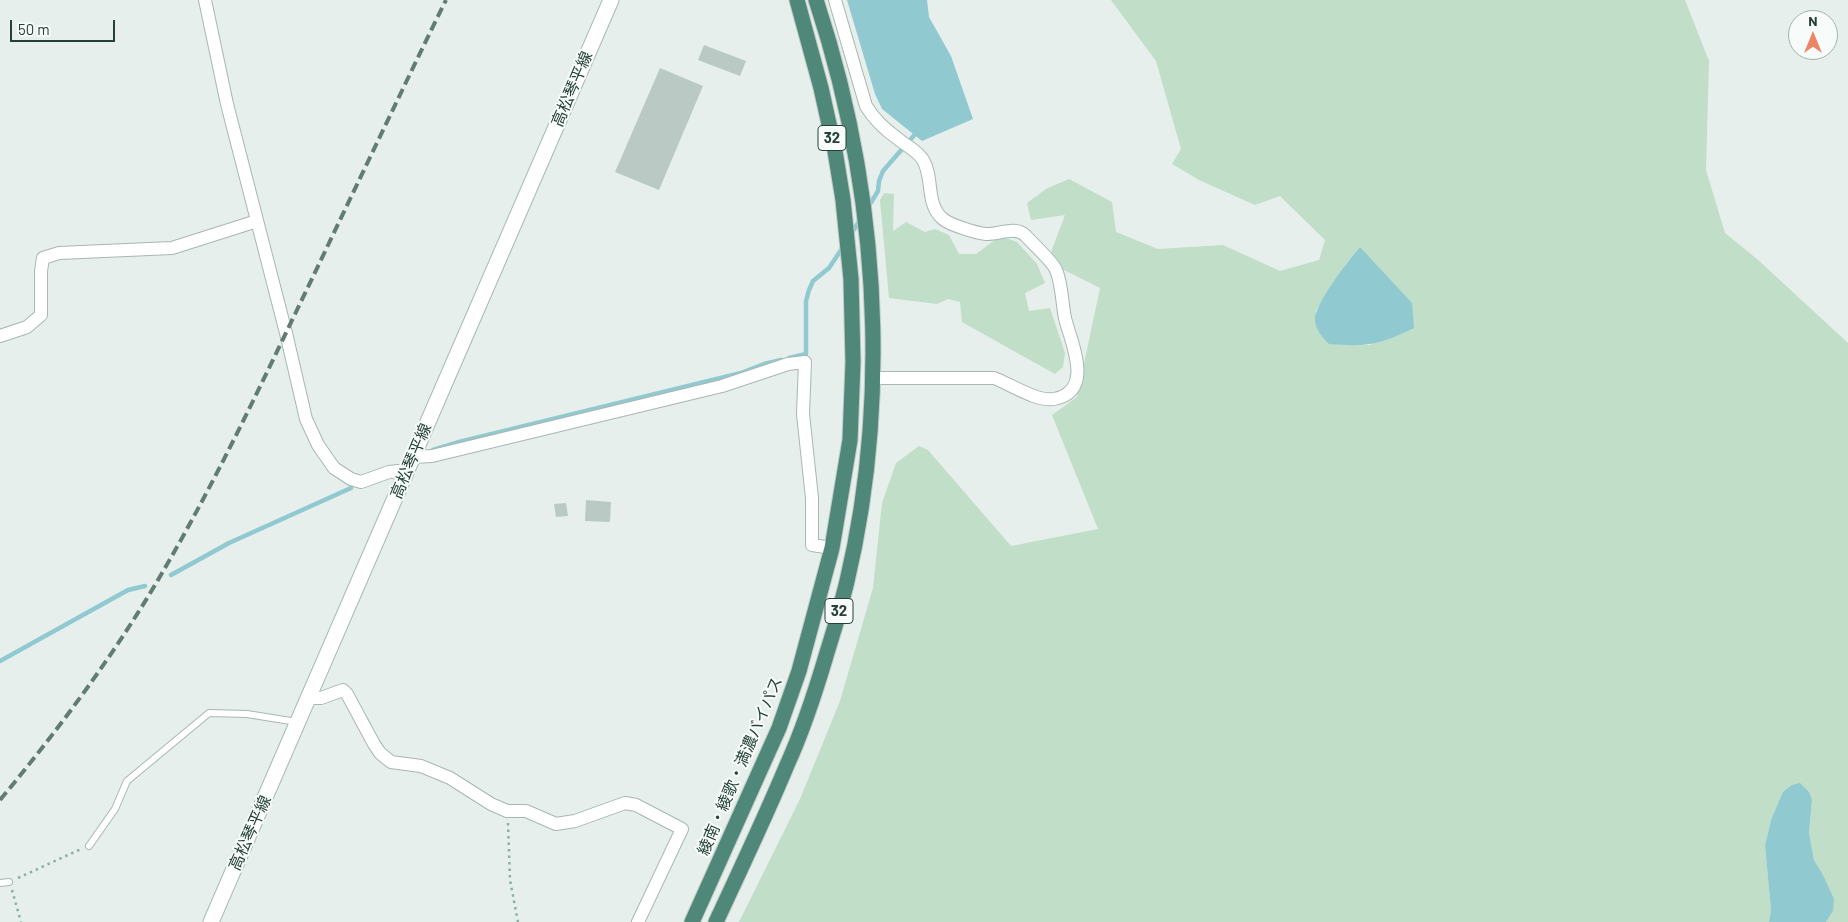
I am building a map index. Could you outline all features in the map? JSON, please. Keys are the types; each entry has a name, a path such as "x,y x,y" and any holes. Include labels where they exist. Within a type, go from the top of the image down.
{"highway":[{"name":"綾南・綾歌・満濃バイパス","path":"692,922 779,728 802,661 832,548 850,440 852,362 851,279 843,200 821,88 797,0"},
{"name":"32","path":"716,922 788,762 827,654 842,603 858,529 869,444 873,378 871,278 863,197 840,85 816,0"}],"main road":[{"name":"高松琴平線","path":"211,922 611,0"}],"street":[{"path":"205,0 227,104 306,419 318,445 334,468 351,480 361,482 432,456 722,386 788,364 805,362 803,414 812,498 812,545 832,548"},
{"path":"835,0 866,106 874,119 922,158 928,170 932,205 943,220 987,234 1011,230 1023,234 1056,269 1066,320 1077,359 1078,373 1074,386 1065,394 1053,399 1039,398 994,378 873,378"},
{"path":"0,336 27,327 41,315 41,271 43,258 59,253 172,248 257,221"},
{"path":"309,698 321,698 343,690 380,753 391,762 421,766 450,778 491,804 507,811 526,811 556,824 575,821 625,803 636,805 682,829 638,922"}],"lane":[{"path":"89,846 115,809 127,781 209,712 247,714 298,722"},
{"path":"0,883 9,882"}],"path":[{"path":"507,811 510,880 518,922"},
{"path":"21,922 9,882 89,846"}],"green space":[{"path":"1111,0 1685,0 1709,61 1706,170 1725,233 1757,259 1848,343 1848,922 1826,922 1833,911 1822,873 1814,860 1809,833 1812,800 1771,820 1765,845 1771,911 1769,922 739,922 800,799 840,701 873,588 882,503 896,463 919,446 928,450 1011,546 1098,529 1052,415 1077,397 1100,288 1062,269 1051,252 1065,215 1031,220 1027,203 1046,189 1069,179 1112,202 1116,232 1158,249 1223,245 1280,271 1319,260 1325,240 1280,196 1255,205 1199,180 1172,164 1181,149 1156,61","holes":["1360,247 1371,345 1329,344 1316,311 1347,262"]},
{"path":"884,193 894,194 893,231 906,222 925,232 935,229 949,235 959,254 976,254 1000,236 1017,242 1037,264 1045,283 1025,293 1029,311 1050,308 1065,353 1063,367 1055,374 962,322 960,302 948,299 937,304 889,298 880,200"}],"water":[{"path":"847,0 927,0 929,17 951,56 973,119 922,141 882,109 875,94"},
{"path":"1360,247 1412,303 1414,328 1373,344 1329,344 1317,328 1316,314 1325,294"},
{"path":"1800,783 1809,792 1812,800 1809,833 1814,860 1834,899 1833,911 1826,922 1769,922 1771,911 1765,845 1771,820 1783,792 1792,785"}],"building":[{"path":"704,45 746,61 740,76 698,60"},
{"path":"660,68 703,86 659,190 615,172"},
{"path":"586,500 611,502 610,522 585,521"},
{"path":"566,503 568,516 556,517 554,504"}],"waterway":[{"path":"867,209 878,191 883,171 917,132"},
{"path":"851,234 860,220"},
{"path":"789,358 806,354 806,301 809,290 813,281 829,268 843,247"},
{"path":"433,450 741,373 781,360"},
{"path":"171,575 229,543 351,488"},
{"path":"0,661 128,590 145,586"}],"railway":[{"path":"0,800 59,726 115,648 149,595 189,526 261,384 446,0"}]}
